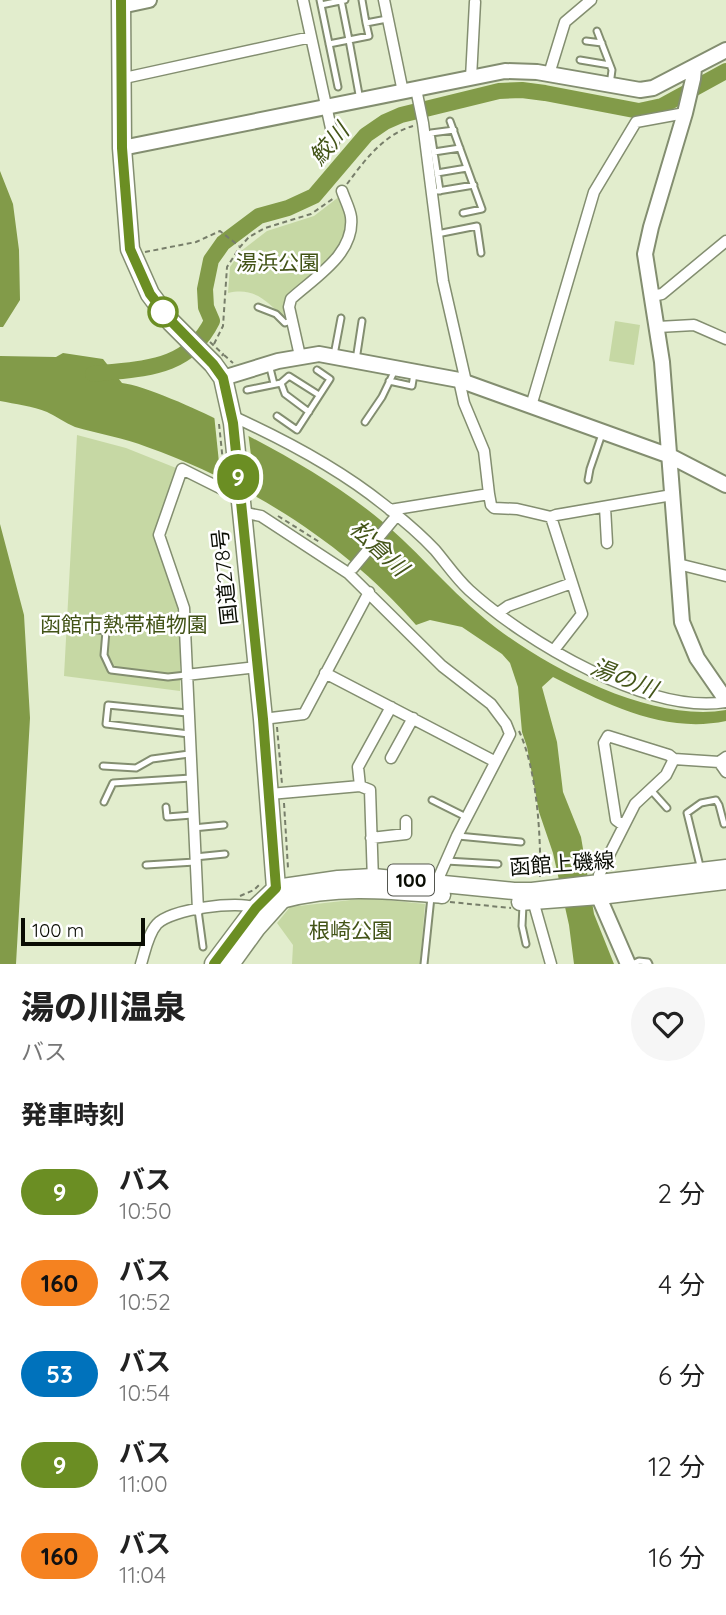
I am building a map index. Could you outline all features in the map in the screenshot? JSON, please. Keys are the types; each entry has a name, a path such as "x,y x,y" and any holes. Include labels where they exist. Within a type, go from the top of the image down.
{"highway":[{"name":"国道278号","path":"121,3 122,148 127,230 132,254 150,294 185,335 206,347 223,378 263,719 279,894"},
{"path":"214,964 256,908 279,894"},
{"path":"230,964 279,894"}],"main road":[{"name":"函館上磯線","path":"595,890 726,868"},
{"name":"函館上磯線","path":"279,894 338,878 536,897 726,881"}],"street":[{"path":"121,3 149,0"},
{"path":"303,0 334,142"},
{"path":"384,0 423,122 430,153 436,191 437,234 443,281 464,403 484,451 491,505 494,508 517,509 551,517 672,495"},
{"path":"549,74 565,22 591,0"},
{"path":"471,78 475,2"},
{"path":"120,79 311,37"},
{"path":"122,148 326,106 412,93 514,70 640,90 653,88 693,73 726,50"},
{"path":"227,418 306,453 424,540 469,589 498,613 554,650 612,679 663,698 709,704 726,701 697,658 682,622 658,327 645,254 686,108 693,73"},
{"path":"531,406 594,192 636,122 686,108"},
{"path":"300,356 289,307 291,299 341,255 351,231 351,214 342,191"},
{"path":"652,296 662,294 726,241"},
{"path":"658,327 694,325 726,339"},
{"path":"223,378 300,356 334,355 462,381 670,456 726,485"},
{"path":"198,910 184,608 159,535 182,469 236,497 348,573 434,658 491,704 506,724 510,734 466,817 434,889"},
{"path":"353,567 391,517 489,494"},
{"path":"605,507 607,543"},
{"path":"551,517 582,614 554,650"},
{"path":"678,564 726,576"},
{"path":"498,613 572,583"},
{"path":"263,719 304,714 369,593"},
{"path":"186,675 257,667"},
{"path":"325,673 495,761"},
{"path":"360,786 358,767 391,707"},
{"path":"391,758 413,718"},
{"path":"623,825 616,820 604,743 608,736 669,755 674,760 722,759 726,772"},
{"path":"630,964 595,890 599,875 635,804 666,775 674,760"},
{"path":"270,794 360,786 370,790 373,882"},
{"path":"372,838 406,834 406,821"},
{"path":"536,897 551,964"},
{"path":"141,964 156,925 178,913 239,904 256,908"}],"lane":[{"path":"338,87 320,3 342,0 360,100"},
{"path":"329,44 369,36 362,0"},
{"path":"366,23 388,19"},
{"path":"597,31 612,70 610,85"},
{"path":"586,40 602,43"},
{"path":"580,60 610,65"},
{"path":"450,121 482,209 463,213"},
{"path":"454,130 431,133 430,153 438,173 436,191 474,185"},
{"path":"430,153 460,148"},
{"path":"438,173 467,168"},
{"path":"437,234 477,226 481,253"},
{"path":"258,307 276,314 285,323 292,321"},
{"path":"334,355 341,318"},
{"path":"356,360 362,321"},
{"path":"269,364 285,394 309,412"},
{"path":"365,422 382,397 396,367"},
{"path":"277,416 297,430 330,379 317,370"},
{"path":"389,381 412,386 415,372"},
{"path":"247,390 278,383 289,376 319,395"},
{"path":"589,480 603,431"},
{"path":"82,628 106,631 104,655 111,670 168,677 186,675"},
{"path":"187,713 108,705 106,724 188,734"},
{"path":"103,766 136,768 152,759 189,754"},
{"path":"104,802 113,783 191,778"},
{"path":"650,789 667,808"},
{"path":"432,800 466,817"},
{"path":"701,872 687,813 701,803 716,800 724,824"},
{"path":"166,807 167,817 192,815"},
{"path":"193,828 224,825"},
{"path":"457,836 521,842"},
{"path":"146,865 225,854"},
{"path":"446,861 498,864"},
{"path":"424,964 434,889"},
{"path":"526,944 522,926 536,897"},
{"path":"198,910 203,947"},
{"path":"630,964 639,961 649,964"}],"path":[{"path":"206,347 214,345 223,326 227,267 239,246 265,228 311,214 342,191 359,168 391,136 423,122"},
{"path":"132,254 196,242 220,231 239,246"},
{"path":"227,418 236,497"}],"green space":[{"name":"湯浜公園","path":"340,196 347,217 346,234 340,248 287,298 283,308 285,319 260,297 246,292 228,293 230,267 241,251 267,231 314,216"},
{"path":"615,321 640,325 634,365 609,361"},
{"name":"函館市熱帯植物園","path":"77,435 126,448 176,468 153,536 180,611 180,691 64,676"},
{"name":"根崎公園","path":"368,898 425,904 420,964 292,964 293,945 277,923 290,907"}],"water":[{"path":"0,171 13,204 19,250 20,300 3,327 0,327"},
{"name":"松倉川","path":"63,353 103,359 122,383 157,393 199,411 318,475 388,526 485,619 536,655 567,672 599,687 665,708 696,712 726,710 726,721 681,723 636,714 553,677 542,687 557,742 563,792 581,837 594,914 614,964 574,964 569,925 553,853 539,812 522,732 518,687 510,663 502,654 462,627 430,620 416,625 359,568 327,543 293,519 222,479 138,444 75,427 42,410 0,401 0,356 56,357"},
{"path":"0,524 24,615 30,718 16,964 0,964"}],"pier":[{"path":"214,414 248,432 257,502 221,482"}],"waterway":[{"name":"鮫川","path":"93,374 146,368 162,364 190,350 212,321 206,307 205,289 211,260 223,243 259,216 288,208 314,196 366,135 385,122 401,115 499,91 522,90 639,111 662,106 726,71"}],"bus line":[{"name":"9","path":"121,0 122,148 130,249 150,294 172,322 213,364 223,378 227,392 233,423 263,719 276,888 256,908 214,964"}],"water label":[{"name":"湯の川","path":"624,678"}]}
